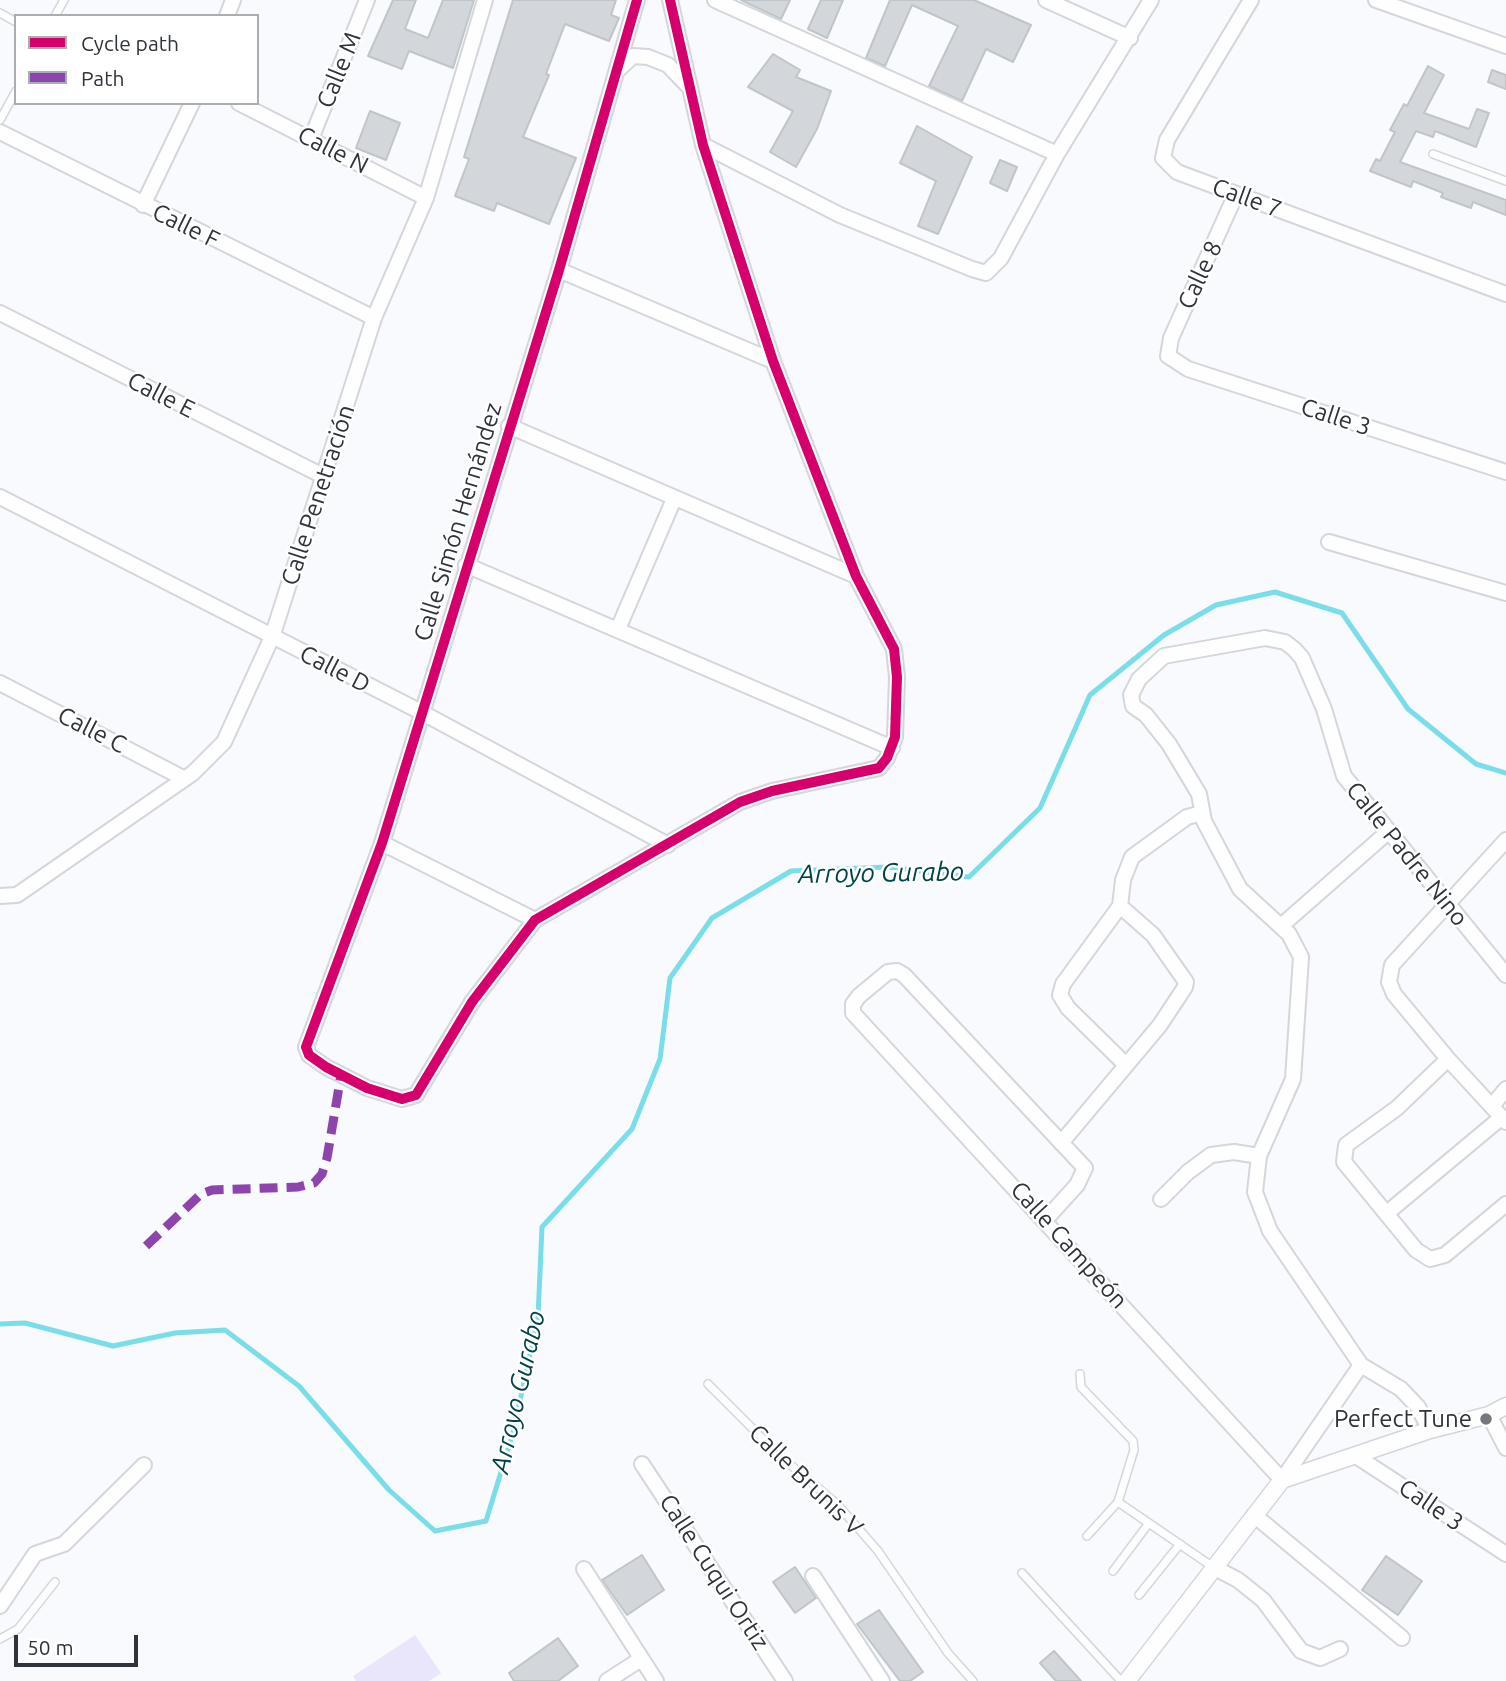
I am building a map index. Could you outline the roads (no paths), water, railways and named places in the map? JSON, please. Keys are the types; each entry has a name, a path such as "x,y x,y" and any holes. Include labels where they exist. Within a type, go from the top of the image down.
{"street":[{"name":"Calle M","path":"311,139 367,0"},
{"name":"Calle Penetración","path":"0,896 17,895 202,766 223,742 272,637 374,318 426,198 485,0"},
{"name":"Calle Simón Hernández","path":"535,920 472,1002 411,1098 391,1096 367,1087 326,1068 306,1051 383,843 421,712 559,270 637,0"},
{"path":"383,843 535,920 740,802 772,792 879,768 892,748 898,704 894,649 856,576 773,361 703,145 670,0"},
{"path":"715,0 1057,154"},
{"path":"1046,0 1130,38"},
{"path":"703,145 840,215 972,270 986,272 1001,258 1057,154 1151,0"},
{"name":"Calle 7","path":"1251,0 1167,140 1163,158 1177,172 1506,294"},
{"path":"1376,0 1506,47"},
{"path":"618,70 633,56 648,57 668,65 690,88"},
{"path":"143,205 191,105"},
{"name":"Calle N","path":"243,105 426,198"},
{"name":"Calle F","path":"0,132 374,318"},
{"name":"Calle 8","path":"1168,356 1171,338 1236,194"},
{"path":"559,270 773,361"},
{"name":"Calle E","path":"0,313 323,477"},
{"name":"Calle 3","path":"1168,356 1188,369 1506,472"},
{"path":"509,426 856,576"},
{"name":"Calle D","path":"0,497 421,712 668,845"},
{"path":"618,629 674,499"},
{"path":"1329,542 1506,593"},
{"path":"467,565 892,748"},
{"name":"Calle Padre Nino","path":"1202,813 1199,794 1169,744 1146,715 1133,706 1131,695 1143,673 1164,656 1265,638 1285,642 1302,658 1324,709 1344,776 1447,906 1506,975"},
{"name":"Calle C","path":"0,683 183,778"},
{"path":"1126,1065 1068,1008 1060,995 1063,984 1120,906 1123,880 1132,857 1187,817 1202,813 1240,889 1281,926 1301,957 1293,1079 1259,1156 1255,1192 1270,1231 1361,1365 1401,1389 1418,1407 1430,1430"},
{"path":"1281,926 1389,831"},
{"path":"1500,1115 1448,1059 1394,994 1389,982 1389,972 1506,840"},
{"path":"1045,1219 1083,1177 1085,1168 1061,1143 1184,992 1186,982 1153,935 1120,906"},
{"name":"Calle Campeón","path":"1061,1143 897,971 888,972 853,1004 853,1013 1282,1480"},
{"path":"1448,1059 1397,1108 1346,1145 1342,1153 1347,1169 1423,1256 1437,1259 1506,1205"},
{"path":"1387,1213 1500,1115 1506,1089"},
{"path":"1161,1199 1188,1172 1211,1155 1234,1152 1259,1156"},
{"path":"1127,1681 1282,1480 1361,1365"},
{"path":"1282,1480 1430,1430 1489,1415 1506,1406"},
{"path":"1489,1415 1506,1448"},
{"name":"Calle 3","path":"1356,1456 1506,1554"},
{"name":"Calle Cuqui Ortiz","path":"642,1464 785,1681"},
{"path":"0,1606 34,1554 64,1544 144,1465"},
{"path":"1254,1515 1402,1638"},
{"path":"1213,1567 1238,1580 1263,1600 1301,1651 1320,1658 1340,1649"},
{"path":"584,1569 656,1681"},
{"path":"813,1576 882,1681"},
{"path":"607,1681 641,1659"}],"lane":[{"path":"0,120 14,95"},
{"path":"1433,155 1506,181"},
{"path":"1080,1374 1081,1387 1129,1434 1134,1450 1118,1502 1087,1536"},
{"name":"Calle Brunis V","path":"708,1384 779,1455 837,1504 877,1551 948,1653 972,1681"},
{"path":"1118,1502 1213,1567"},
{"path":"1113,1571 1149,1523"},
{"path":"1139,1595 1180,1544"},
{"path":"1022,1573 1121,1681"},
{"path":"0,1639 18,1629 55,1582"}],"waterway":[{"name":"Arroyo Gurabo","path":"0,1324 25,1323 113,1346 175,1333 225,1330 299,1386 389,1490 435,1531 486,1521 513,1433 538,1317 542,1227 632,1129 660,1059 670,978 712,918 791,871 888,867 969,877 1040,808 1090,695 1164,635 1216,605 1275,592 1342,613 1408,709 1476,764 1506,773"}],"place":[{"name":"Perfect Tune","path":"1486,1419"}]}
